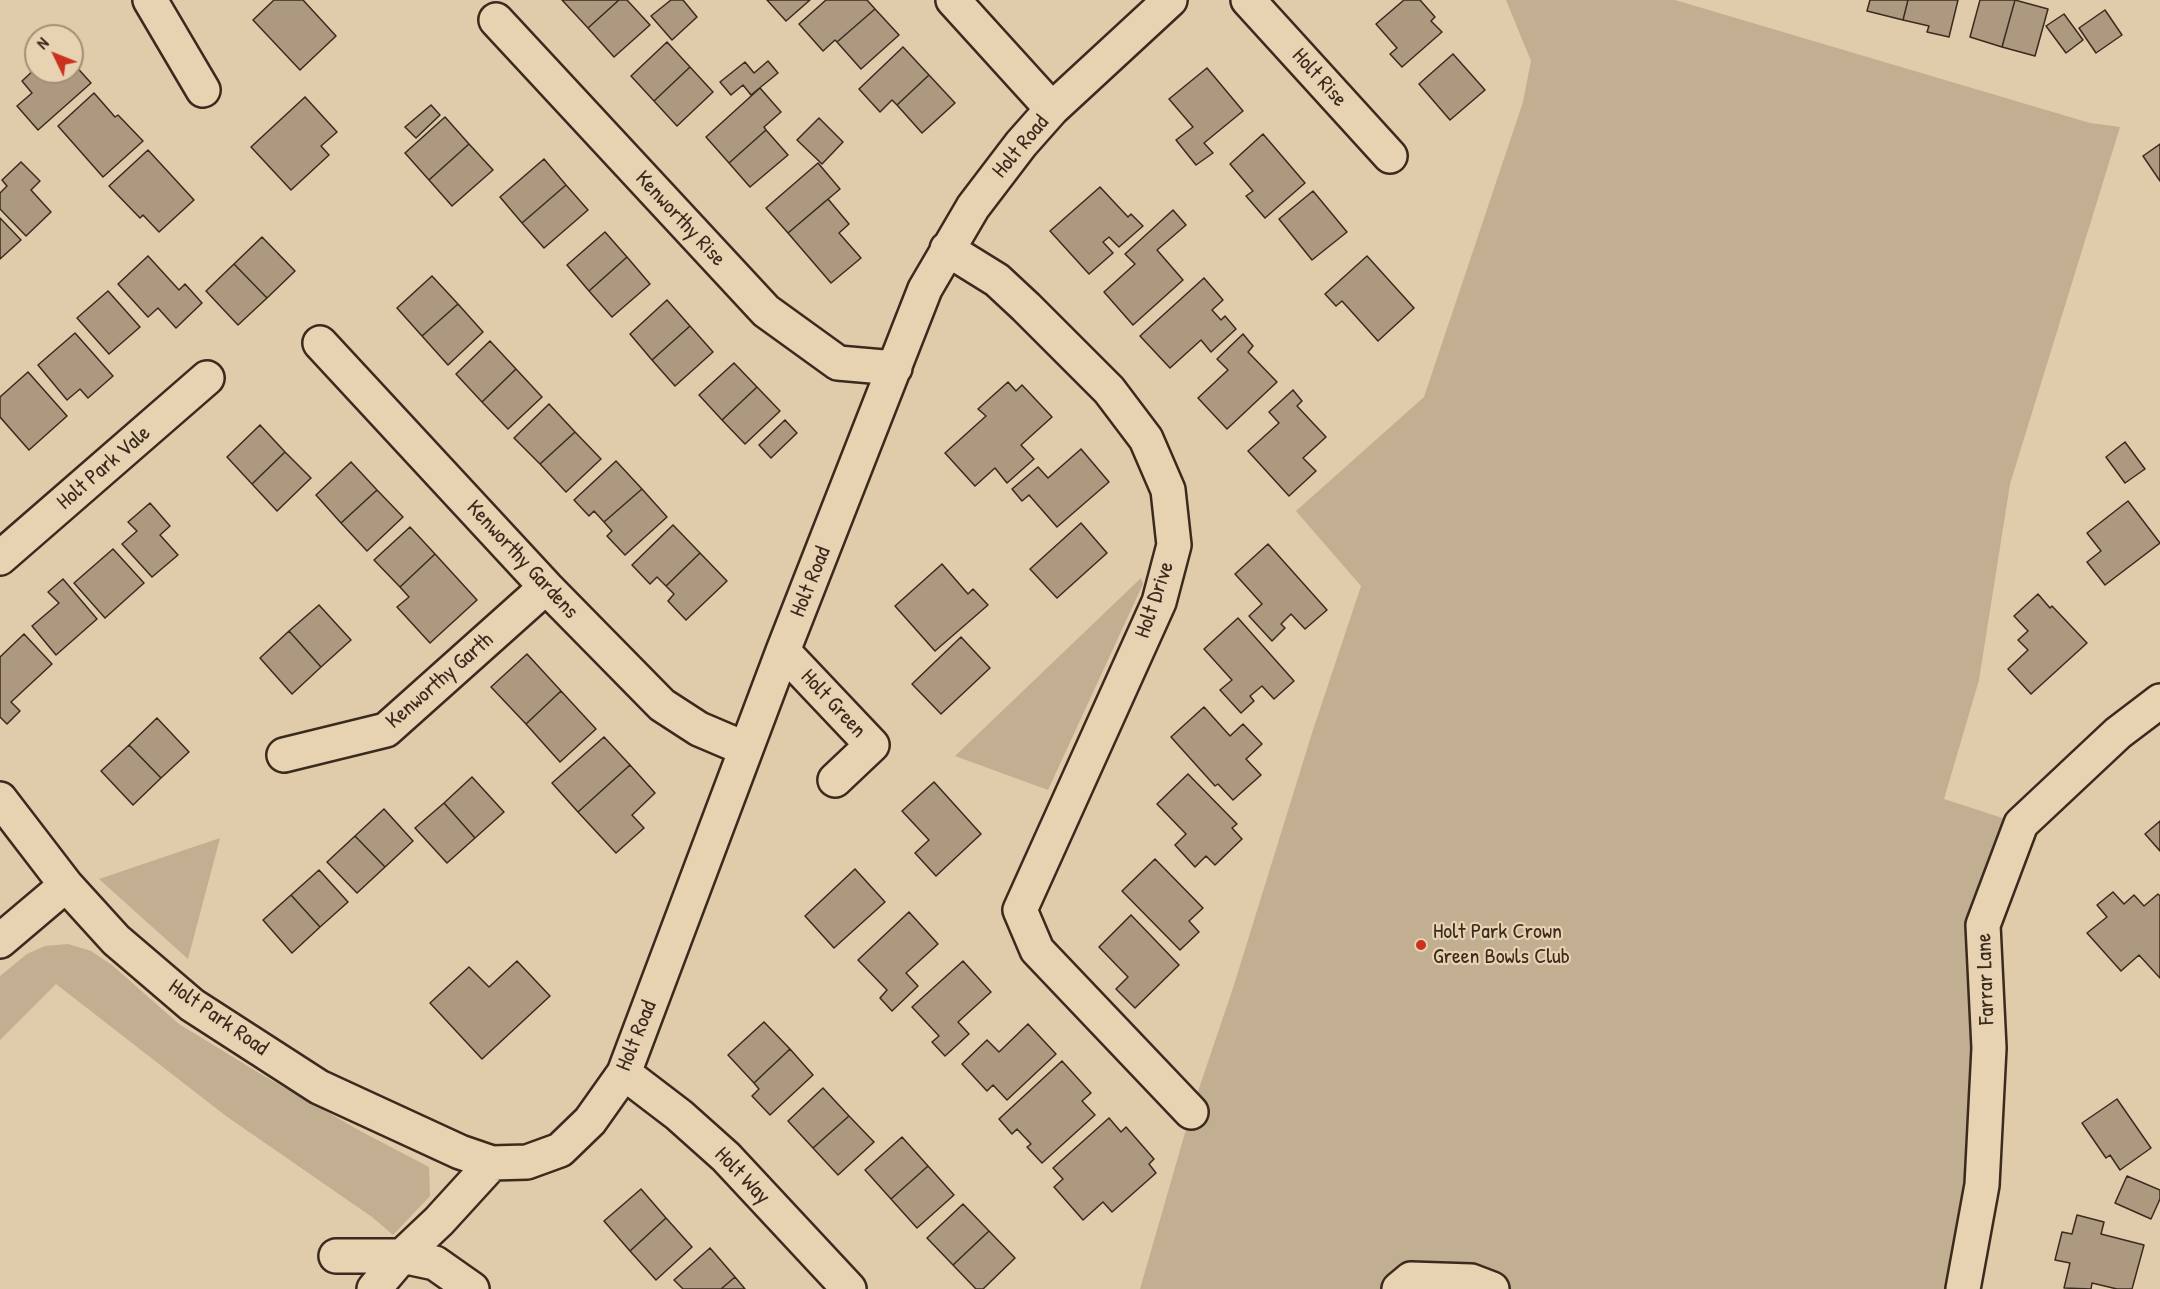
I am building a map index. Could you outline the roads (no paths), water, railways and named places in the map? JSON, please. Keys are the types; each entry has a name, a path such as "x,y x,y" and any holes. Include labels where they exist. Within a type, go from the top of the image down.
{"street":[{"path":"150,0 203,90"},
{"path":"953,0 1053,109"},
{"name":"Holt Road","path":"492,1163 527,1162 560,1150 590,1121 624,1073 783,651 925,289 973,207 1021,144 1053,109 1170,0"},
{"name":"Holt Rise","path":"1248,0 1390,156"},
{"name":"Kenworthy Rise","path":"496,20 766,311 838,363 895,369"},
{"name":"Holt Drive","path":"948,249 997,280 1109,390 1146,438 1168,490 1174,545 1159,602 1020,910 1037,950 1191,1112"},
{"name":"Kenworthy Gardens","path":"320,343 546,587 662,705 699,729 746,749"},
{"name":"Holt Park Vale","path":"0,558 207,378"},
{"name":"Kenworthy Garth","path":"284,756 386,730 546,587"},
{"name":"Holt Green","path":"783,651 872,745 835,780"},
{"name":"Farrar Lane","path":"1962,1289 1982,1185 1989,1048 1983,925 2021,824 2118,733 2160,701"},
{"name":"Holt Park Road","path":"0,800 66,885 116,940 192,1005 319,1087 460,1152 492,1163"},
{"path":"0,941 66,885"},
{"name":"Holt Way","path":"624,1073 680,1115 726,1157 849,1289"},
{"path":"374,1289 402,1256 439,1221 492,1163"},
{"path":"336,1256 402,1256 435,1263 472,1289"},
{"path":"1399,1289 1411,1279 1471,1281 1492,1289"}],"place":[{"name":"Holt Park Crown Green Bowls Club","path":"1421,945"}]}
